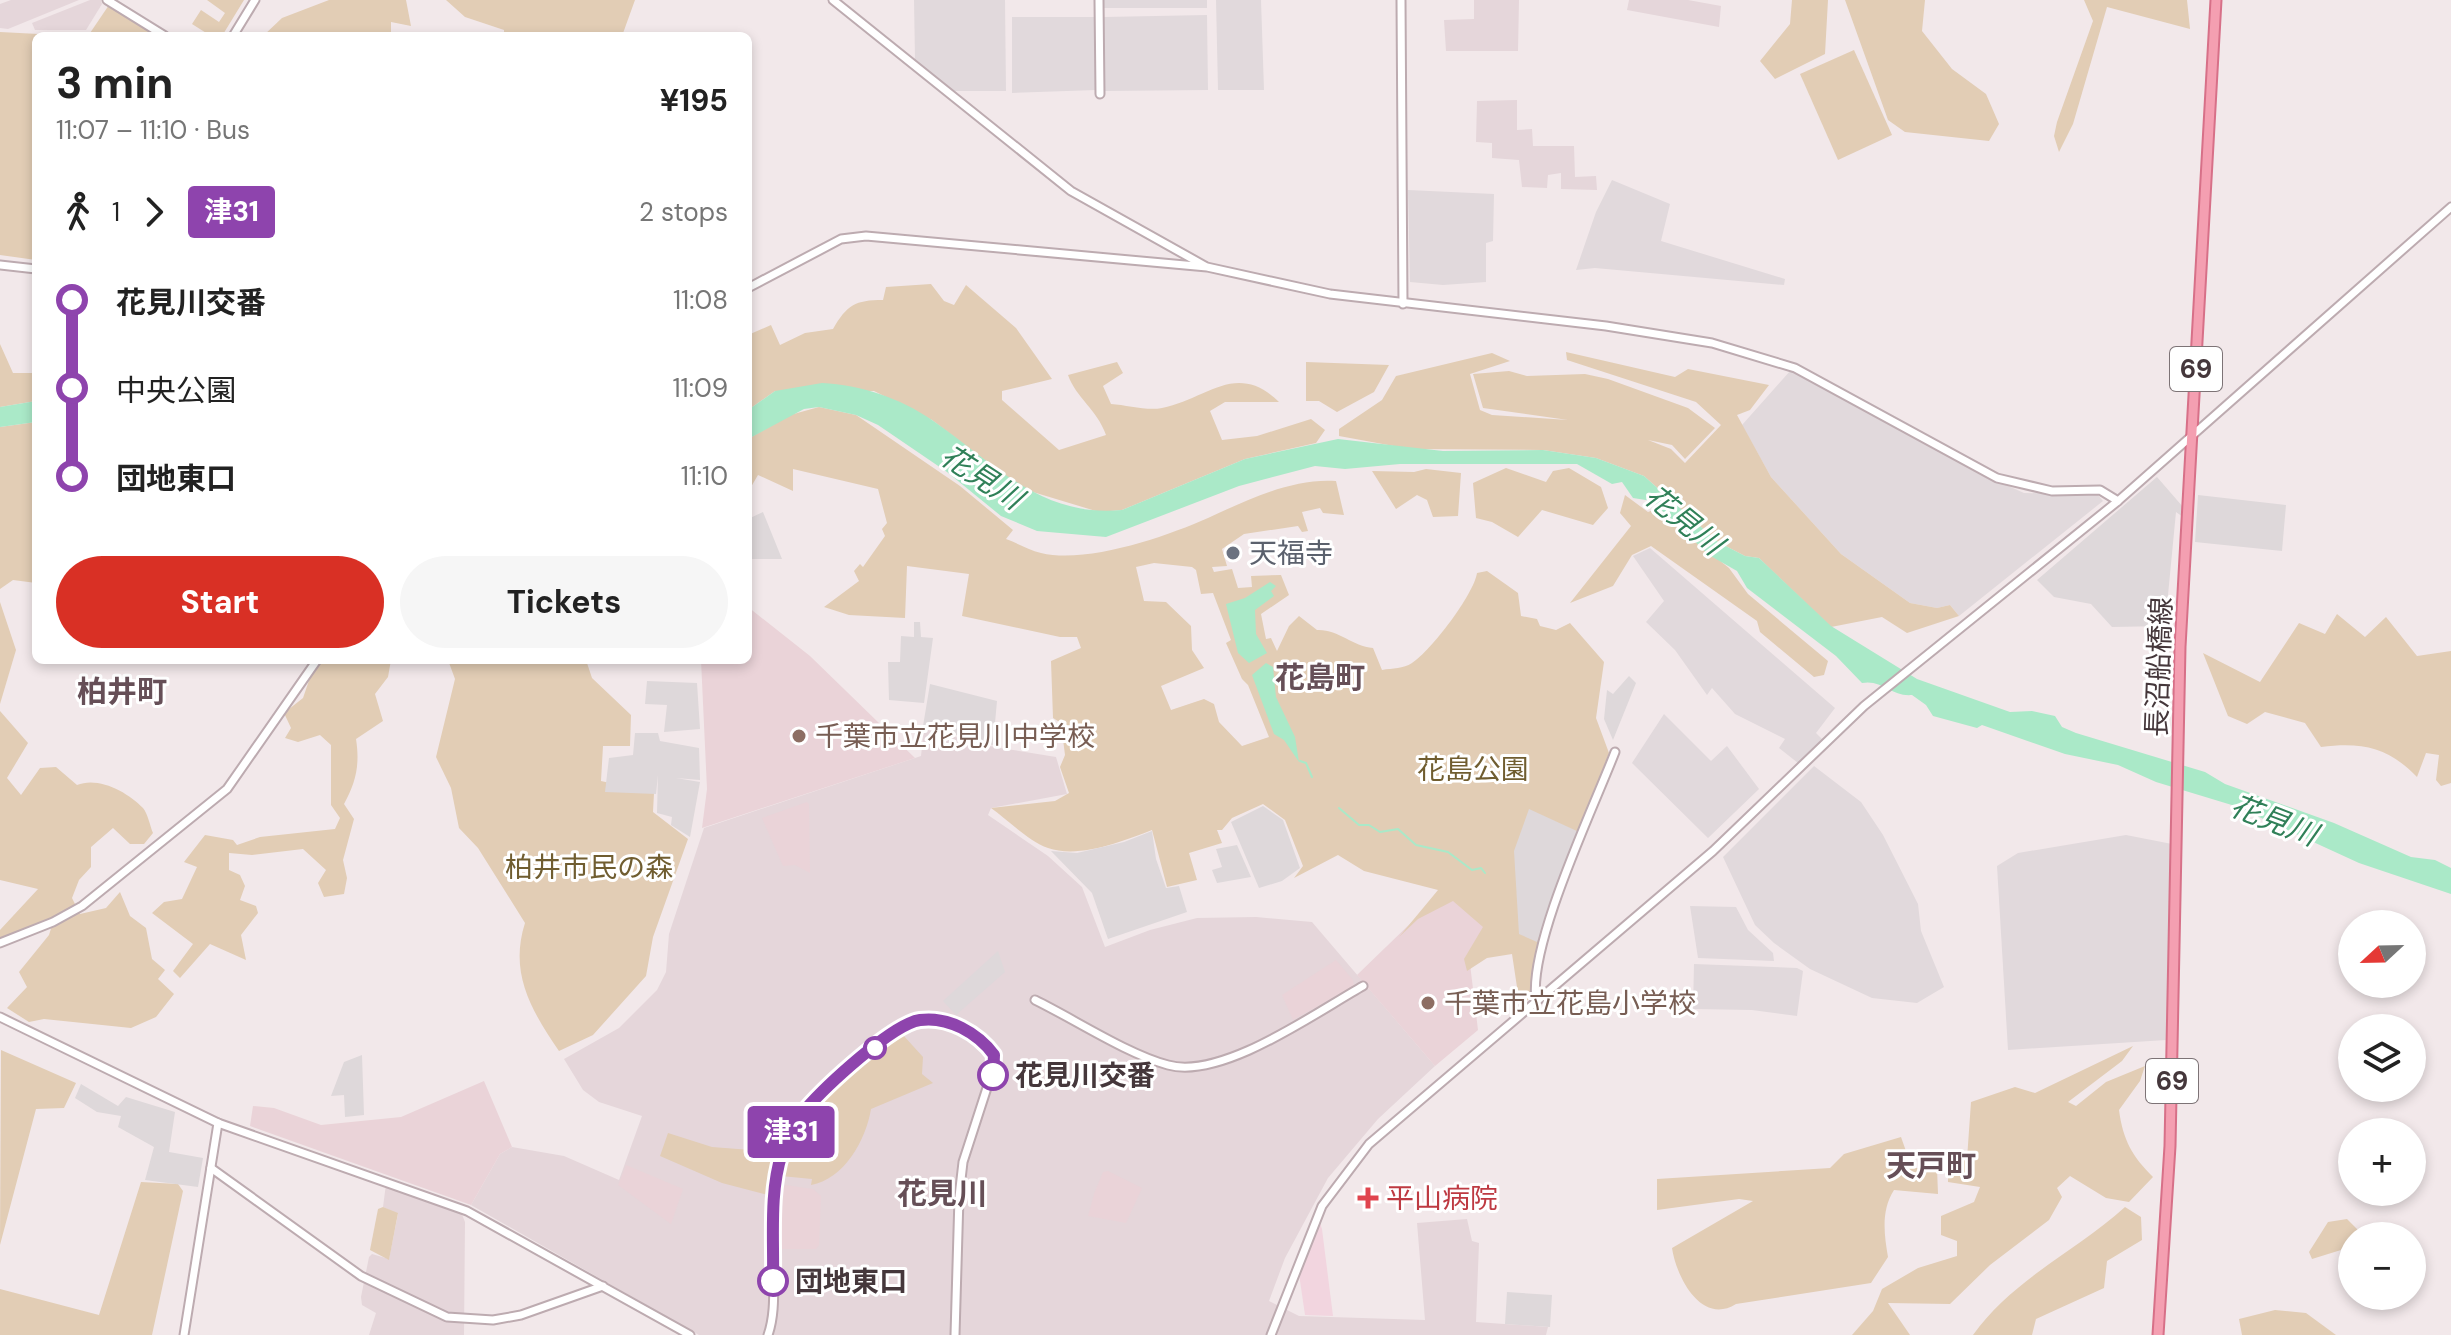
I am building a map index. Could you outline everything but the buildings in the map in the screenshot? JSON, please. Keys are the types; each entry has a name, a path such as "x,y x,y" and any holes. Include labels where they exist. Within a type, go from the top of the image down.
{"main road":[{"name":"長沼船橋線","path":"2158,1335 2170,1146 2180,647 2216,0"}],"street":[{"path":"107,0 159,32"},
{"path":"235,32 255,0"},
{"path":"833,0 1071,191 1207,267"},
{"path":"1099,0 1100,94"},
{"path":"1401,0 1403,304"},
{"path":"1271,1335 1315,1220 1350,1165 1386,1128 1713,851 1864,706 2118,501 2193,431 2451,207"},
{"path":"752,286 841,239 866,236 1207,267 1330,294 1606,326 1744,351 1795,368 1997,478 2052,491 2100,490 2118,501"},
{"path":"0,265 32,269"},
{"path":"0,943 53,922 82,906 227,789 314,664"},
{"path":"1536,1000 1534,983 1540,952 1563,882 1615,752"},
{"path":"1035,1000 1160,1063 1194,1069 1227,1061 1363,986"},
{"path":"0,1017 218,1123 445,1201 496,1224 690,1335"},
{"path":"768,1335 778,1169 793,1129 806,1109 862,1057 909,1023 932,1019 950,1023 976,1037 994,1055 996,1066 963,1162 955,1335"},
{"path":"184,1335 218,1123"},
{"path":"211,1168 361,1276 447,1317 507,1318 570,1300 603,1286"}],"shaded area":[{"path":"11,0 79,0 8,29 0,28 0,4"},
{"path":"90,0 101,0 102,4 86,30 35,30 32,23"},
{"path":"914,0 1005,0 1006,91 953,91 915,60"},
{"path":"1104,0 1207,0 1207,8 1104,8"},
{"path":"1216,0 1261,0 1264,90 1218,90"},
{"path":"1474,0 1519,0 1518,51 1446,51 1444,20 1474,19"},
{"path":"1629,0 1688,0 1721,6 1719,27 1627,10"},
{"path":"1207,15 1208,90 1105,91 1104,17"},
{"path":"1012,17 1094,17 1096,90 1012,93"},
{"path":"1517,100 1517,130 1532,129 1533,146 1574,146 1575,177 1596,176 1597,190 1561,189 1561,173 1548,175 1547,188 1522,187 1519,160 1492,158 1492,143 1476,142 1477,101"},
{"path":"1612,180 1670,204 1661,241 1785,279 1784,285 1595,268 1576,270 1596,212"},
{"path":"1408,190 1494,194 1493,241 1486,243 1486,282 1443,285 1410,282"},
{"path":"1791,370 1988,477 2024,493 2097,494 2103,501 1959,616 1950,605 1937,608 1910,603 1841,554 1771,477 1742,425"},
{"path":"2157,477 2183,507 2183,517 2176,512 2165,626 2112,627 2091,604 2054,597 2037,580"},
{"path":"2198,495 2286,505 2282,551 2195,542"},
{"path":"763,512 782,559 752,559 752,517"},
{"path":"1650,548 1835,708 1816,733 1822,739 1798,763 1779,748 1785,739 1735,714 1712,688 1707,695 1675,650 1646,622 1664,601 1633,556"},
{"name":"千葉市立花見川中学校","path":"752,610 810,656 915,758 702,828 707,789 701,664 752,664"},
{"path":"914,622 920,622 921,637 933,638 924,703 889,700 888,662 900,662 901,636 914,637"},
{"path":"1629,676 1636,683 1613,740 1604,719 1607,690 1613,694"},
{"path":"647,681 697,683 700,729 664,732 667,705 645,704"},
{"path":"930,684 997,701 993,745 923,726"},
{"path":"1664,714 1711,761 1727,746 1759,789 1708,838 1632,763"},
{"path":"924,729 994,747 1056,757 1067,794 991,808 988,815 1048,856 1082,887 1105,947 1150,930 1197,918 1256,917 1312,922 1435,1066 1378,1119 1328,1178 1285,1258 1269,1301 1299,1316 1425,1320 1417,1223 1467,1219 1472,1241 1479,1243 1476,1322 1548,1327 1546,1335 699,1335 471,1205 500,1154 512,1147 564,1156 619,1180 642,1116 599,1102 583,1090 564,1059 619,1028 657,990 666,972 669,934 704,828 921,756"},
{"path":"635,733 658,733 660,741 699,748 700,780 676,778 700,782 690,837 671,825 672,817 657,813 658,775 656,794 605,792 609,758 633,755"},
{"path":"1814,766 1861,802 1883,835 1918,904 1921,931 1944,987 1917,1003 1872,998 1810,969 1774,943 1755,925 1723,857"},
{"path":"807,802 810,873 795,865 783,866 762,818"},
{"path":"1263,806 1283,820 1300,868 1282,881 1259,888 1231,822"},
{"path":"1529,809 1579,832 1537,942 1519,934 1514,851"},
{"path":"1152,831 1156,859 1166,888 1179,886 1187,912 1108,939 1092,893 1051,851 1077,853 1124,842"},
{"path":"2126,835 2172,844 2166,1040 2008,1050 1997,866 2018,853"},
{"path":"1237,845 1251,877 1217,883 1212,870 1222,867 1216,849"},
{"name":"千葉市立花島小学校","path":"1447,888 1490,925 1470,964 1478,1030 1435,1066 1357,975"},
{"path":"1690,906 1736,907 1748,930 1773,953 1774,961 1698,958"},
{"path":"998,951 1005,972 956,1015 943,1001"},
{"path":"1336,960 1353,980 1354,986 1293,1020 1282,995"},
{"path":"1694,964 1797,968 1803,971 1797,1016 1752,1010 1693,1009"},
{"path":"362,1055 364,1115 345,1117 344,1095 331,1096 344,1062"},
{"path":"484,1081 512,1147 500,1154 471,1205 250,1126 253,1106 274,1108 321,1125 401,1117"},
{"path":"81,1084 118,1106 126,1097 175,1112 169,1152 203,1158 198,1187 145,1180 154,1147 118,1127 121,1116 97,1112 75,1098"},
{"path":"626,1165 683,1189 671,1224 618,1185"},
{"path":"1108,1171 1142,1188 1126,1223 1088,1216 1103,1172"},
{"path":"386,1184 461,1212 465,1222 464,1335 369,1335 376,1313 362,1305 361,1297 369,1257 372,1254 389,1259 398,1214 383,1207"},
{"path":"786,1185 813,1189 821,1196 819,1245 816,1249 780,1249 781,1188"},
{"path":"1320,1223 1333,1316 1305,1315 1299,1274"},
{"path":"1507,1292 1552,1295 1550,1327 1505,1324"}],"green space":[{"path":"207,0 244,0 224,32 205,32 192,24 201,10 219,22 225,13"},
{"path":"329,0 406,0 411,26 391,22 391,32 267,32 282,18"},
{"path":"446,0 635,0 623,32 504,32 465,17"},
{"path":"1792,0 1828,0 1825,54 1775,79 1760,61 1790,24"},
{"path":"1845,0 1925,0 1922,31 1952,69 1986,94 1999,124 1989,141 1905,132 1888,120"},
{"path":"2084,0 2187,0 2190,29 2107,7 2073,124 2059,152 2054,136 2057,122 2093,21"},
{"path":"109,5 154,32 91,32"},
{"path":"0,32 32,34 32,259 0,255"},
{"path":"1854,50 1892,135 1838,160 1800,74"},
{"path":"931,284 944,301 954,305 966,285 1016,328 1052,379 1002,391 1002,400 1059,450 1106,435 1068,375 1117,362 1123,373 1103,386 1111,404 1156,409 1178,404 1221,386 1249,384 1279,402 1225,402 1210,411 1222,440 1257,436 1311,419 1325,430 1316,443 1245,459 1122,510 1099,512 1023,489 932,420 874,391 775,391 752,407 752,333 771,325 780,345 805,333 833,329 853,306 865,301 883,300 886,287"},
{"path":"0,344 13,373 32,373 32,402 0,407"},
{"path":"1566,352 1675,377 1688,369 1769,385 1750,410 1737,415 1771,477 1841,554 1910,603 1937,608 1950,605 1959,616 1907,633 1882,617 1831,627 1759,558 1745,556 1718,542 1644,476 1596,458 1543,450 1410,449 1339,436 1339,429 1382,400 1396,376 1492,353 1510,361 1470,374 1480,410 1492,415 1568,420 1483,408 1473,374 1509,371 1527,376 1585,374 1608,379 1688,408 1715,428 1685,459 1672,445 1648,440 1671,449 1685,463 1721,425 1696,402 1567,360"},
{"path":"1306,362 1389,365 1374,392 1337,412 1319,401 1306,401"},
{"name":"花島公園","path":"819,407 856,415 960,486 1013,530 1006,539 1037,552 1060,555 1080,555 1126,547 1270,492 1303,483 1336,481 1344,515 1323,513 1320,508 1302,512 1308,531 1302,532 1298,526 1244,534 1222,549 1227,566 1212,567 1214,572 1232,569 1238,588 1252,587 1251,576 1281,575 1289,595 1261,614 1266,639 1271,638 1277,651 1289,626 1299,616 1317,630 1332,632 1373,648 1382,670 1405,666 1430,647 1468,594 1477,573 1487,571 1518,593 1521,616 1537,619 1540,626 1556,630 1570,623 1604,662 1596,718 1609,753 1548,915 1532,977 1531,997 1520,1007 1512,954 1487,958 1467,971 1464,959 1483,927 1453,901 1418,919 1399,937 1438,890 1364,871 1338,855 1294,878 1303,866 1285,820 1263,804 1232,818 1222,830 1217,830 1222,843 1189,853 1197,880 1167,887 1152,830 1101,847 1060,851 1048,848 1018,830 991,808 1055,801 1069,793 1060,767 1065,755 1061,723 1053,718 1051,661 1081,648 1077,637 1060,637 962,616 969,574 907,566 905,618 849,615 824,607 859,581 854,571 860,564 863,567 885,536 882,529 887,523 878,489 793,469 793,491 758,475 752,485 752,437 790,415","holes":["1154,563 1196,570 1201,594 1213,593 1231,640 1226,643 1242,679 1248,685 1269,737 1242,746 1219,722 1214,704 1204,699 1171,710 1161,686 1204,668 1192,650 1191,626 1166,602 1144,601 1136,567"]},
{"path":"32,423 32,582 13,580 0,589 0,427"},
{"path":"1506,468 1546,482 1553,471 1569,468 1601,487 1608,508 1593,525 1542,510 1518,537 1492,522 1476,518 1473,483"},
{"path":"1426,469 1461,473 1458,516 1433,517 1427,500 1417,495 1396,509 1372,471 1414,472"},
{"path":"1625,495 1648,512 1656,509 1729,568 1748,594 1828,661 1824,675 1814,677 1760,632 1757,621 1651,546 1632,555 1613,586 1570,603 1631,526 1620,513"},
{"path":"0,602 16,650 0,704"},
{"path":"2337,614 2365,637 2386,617 2417,656 2451,651 2451,783 2441,786 2436,780 2439,755 2426,753 2417,777 2396,759 2374,749 2349,745 2321,747 2305,723 2265,712 2247,724 2228,716 2203,653 2260,682 2299,623 2325,634"},
{"path":"315,664 390,664 388,677 375,694 383,721 356,739 356,773 344,804 354,819 343,860 347,878 344,894 324,897 318,883 326,870 303,849 252,855 229,853 229,870 240,875 245,886 240,900 256,906 258,913 241,935 246,960 210,944 180,978 173,971 193,944 152,913 164,902 182,899 197,867 184,862 205,835 233,840 237,845 260,837 335,829 340,818 331,805 331,745 320,735 298,742 285,738 291,728 284,713 303,698"},
{"name":"柏井市民の森","path":"449,664 587,664 592,678 631,715 630,746 603,746 601,781 654,793 653,812 688,839 653,937 646,976 593,1035 559,1051 532,1006 521,975 521,941 525,923 478,848 459,828 451,788 436,757 455,679"},
{"path":"0,711 28,743 7,778 21,795 40,768 56,767 77,785 103,784 121,791 146,813 153,833 144,844 130,844 113,828 91,847 91,867 79,880 72,898 80,914 106,908 120,892 130,916 146,928 152,959 165,970 158,979 174,994 156,1017 131,1028 44,1019 29,1022 7,1008 27,987 19,972 49,935 54,919 0,939 0,930 38,889 0,880"},
{"path":"903,1035 923,1057 922,1074 933,1083 871,1109 859,1145 834,1175 811,1185 812,1179 781,1176 787,1153 811,1113 845,1078"},
{"path":"2133,1046 2122,1061 2068,1102 2076,1106 2106,1082 2145,1066 2140,1081 2119,1110 2130,1147 2153,1177 2129,1202 2106,1198 2070,1176 2057,1188 2062,1197 2049,1220 1990,1265 1950,1304 1888,1303 1910,1335 1852,1335 1873,1311 1882,1289 1918,1268 1957,1256 1957,1241 1941,1235 1941,1216 1974,1202 1980,1187 1948,1182 1948,1164 1967,1159 1971,1102 2015,1087 2035,1093"},
{"path":"1,1050 76,1083 64,1108 36,1109 0,1245"},
{"path":"668,1133 712,1147 776,1152 768,1195 722,1183 660,1156"},
{"path":"1901,1137 1912,1168 1937,1168 1938,1194 1894,1190 1885,1214 1888,1257 1871,1283 1736,1304 1723,1309 1712,1308 1692,1295 1679,1272 1672,1248 1753,1201 1739,1199 1657,1210 1657,1179 1830,1168 1844,1154"},
{"path":"141,1182 178,1184 183,1191 152,1335 0,1335 0,1289 99,1315"},
{"path":"383,1207 398,1213 389,1260 370,1250 378,1209"},
{"path":"2125,1207 2141,1217 2142,1240 2107,1261 2104,1288 2036,1319 2032,1335 1973,1335 1989,1315 2025,1282"},
{"path":"2347,1219 2350,1222 2338,1222 2338,1251 2312,1259 2309,1252 2328,1222"},
{"path":"2275,1310 2306,1313 2336,1335 2242,1335 2239,1319"}],"water":[{"path":"822,383 837,384 893,399 932,420 1019,484 1066,505 1093,510 1122,510 1245,459 1338,439 1443,451 1543,450 1596,458 1644,476 1718,542 1745,556 1759,558 1831,626 1917,679 2010,712 2032,711 2055,716 2062,727 2076,733 2205,772 2225,784 2334,823 2411,857 2435,860 2451,868 2451,894 2359,863 2235,806 2156,782 2118,765 2065,754 1982,725 1977,728 1933,716 1926,705 1912,695 1875,683 1862,683 1836,656 1747,588 1737,571 1709,555 1652,501 1633,498 1622,482 1612,484 1577,464 1400,464 1345,469 1315,466 1239,486 1106,537 1037,531 1001,516 947,472 878,425 856,415 819,407 804,409 752,437 752,407 775,391"},
{"path":"32,402 32,423 0,427 0,407"},
{"path":"1270,582 1276,586 1271,591 1274,596 1255,610 1256,634 1267,653 1249,663 1238,653 1226,604 1245,598"},
{"path":"1266,663 1273,667 1276,697 1295,737 1299,762 1284,740 1274,734 1252,675"}],"waterway":[{"path":"1300,761 1306,763 1312,777"},
{"path":"1339,808 1359,825 1369,825 1380,832 1398,829 1416,845 1448,852 1472,870 1481,868 1485,873"}],"bus line":[{"name":"津31","path":"773,1281 775,1194 783,1150 800,1116 846,1070 909,1023 932,1019 950,1023 984,1043 994,1055 996,1066 993,1075"}],"place":[{"name":"天福寺","path":"1233,553"},
{"name":"千葉市立花見川中学校","path":"799,736"},
{"name":"千葉市立花島小学校","path":"1428,1003"},
{"name":"花見川交番","path":"993,1075"},
{"name":"平山病院","path":"1368,1198"},
{"name":"団地東口","path":"773,1281"}],"district":[{"name":"花島町","path":"1320,677"},
{"name":"柏井町","path":"122,691"},
{"name":"天戸町","path":"1931,1165"},
{"name":"花見川","path":"942,1193"}]}
